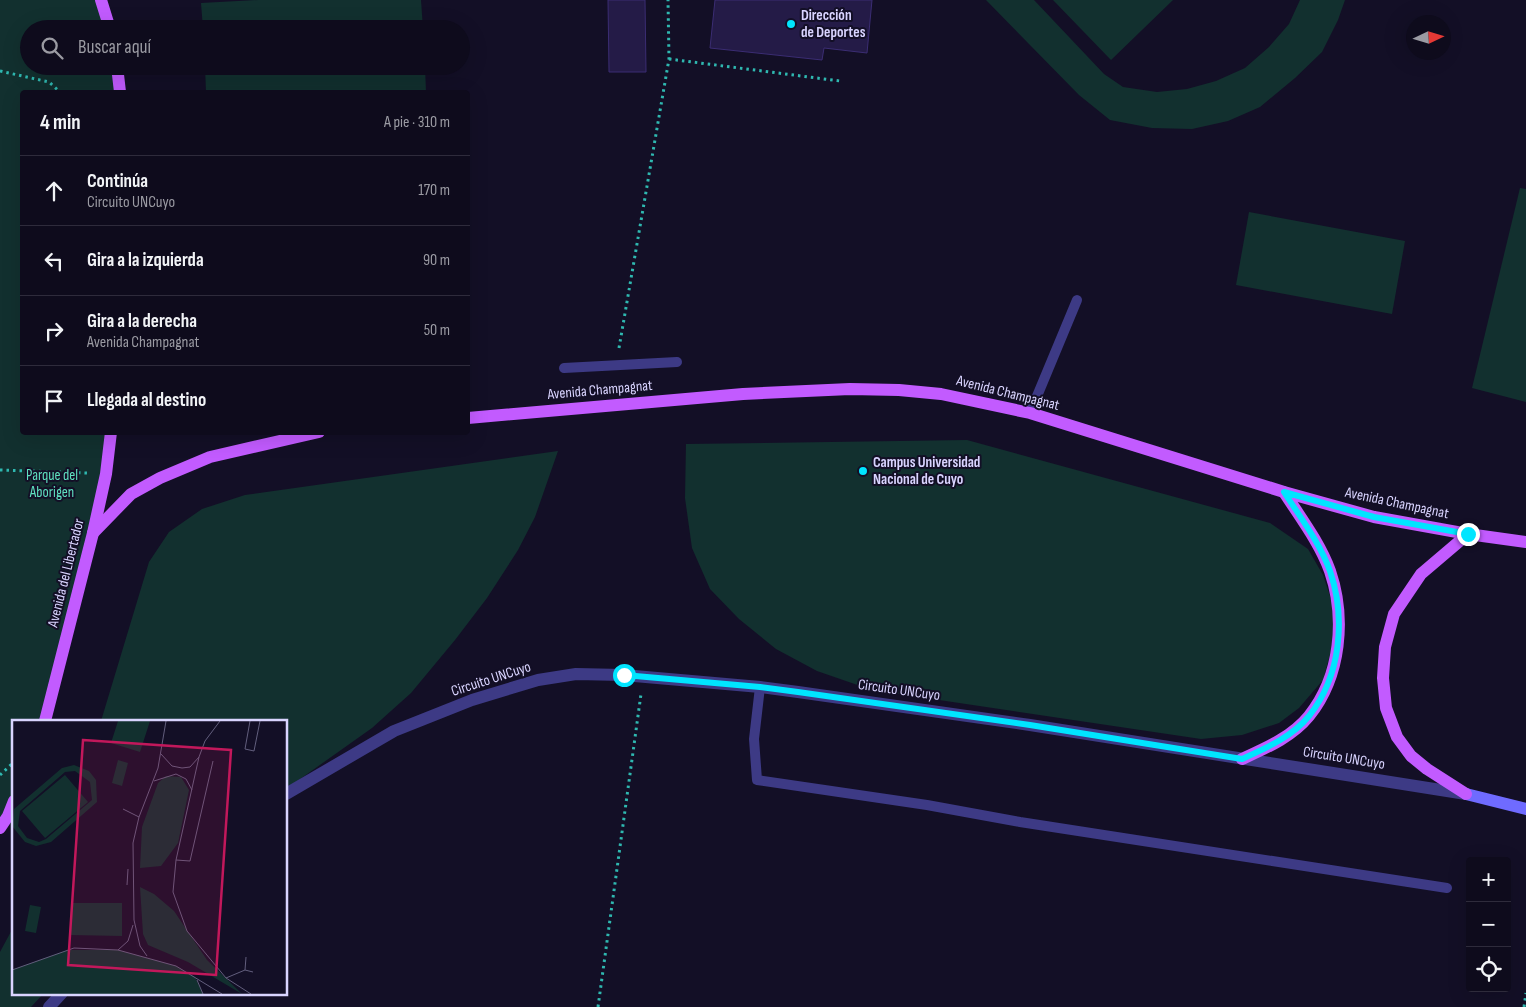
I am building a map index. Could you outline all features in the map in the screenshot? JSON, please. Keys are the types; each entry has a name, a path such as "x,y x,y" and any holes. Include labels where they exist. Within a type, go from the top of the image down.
{"main road":[{"path":"101,0 107,20"},
{"path":"118,75 120,90"},
{"name":"Avenida Champagnat","path":"470,418 743,394 850,389 898,390 941,394 1030,413 1284,492 1374,517 1468,534 1526,542"},
{"name":"Avenida del Libertador","path":"45,720 93,532 106,474 111,435"},
{"path":"93,532 131,494 160,478 210,458 306,435"},
{"path":"1242,759 1287,735 1309,716 1328,684 1338,644 1338,604 1330,570 1318,546 1284,492"},
{"path":"1466,794 1427,769 1411,756 1402,744 1397,737 1386,708 1383,678 1385,647 1394,614 1421,574 1468,534"},
{"path":"0,828 12,806"}],"street":[{"name":"Circuito UNCuyo","path":"288,793 394,731 472,700 538,680 576,674 644,677 760,687 1030,725 1466,794 1526,809"},
{"path":"49,1007 61,994"}],"lane":[{"path":"1030,413 1077,300"},
{"path":"564,368 677,362"},
{"path":"760,687 754,739 757,780 927,805 1020,822 1447,888"}],"path":[{"path":"616,366 669,59 668,0"},
{"path":"669,59 840,81"},
{"path":"0,71 49,82 58,90"},
{"path":"0,470 106,474"},
{"path":"598,1007 644,677"},
{"path":"0,775 12,764"},
{"path":"1524,1007 1526,993"}],"green space":[{"name":"Parque del Aborigen","path":"0,0 101,0 107,20 20,20 20,75 118,75 120,90 20,90 20,435 111,435 45,720 12,720 12,805 0,828"},
{"path":"258,0 421,0 422,20 202,20 201,3"},
{"path":"986,0 1034,0 1104,74 1123,87 1157,92 1187,89 1216,81 1245,68 1269,47 1289,24 1300,0 1345,0 1338,20 1322,52 1295,78 1260,107 1228,121 1192,129 1152,128 1110,120 1079,95"},
{"path":"1053,0 1173,0 1111,60"},
{"path":"205,75 425,75 426,90 206,90"},
{"path":"1520,188 1526,189 1526,402 1472,388"},
{"path":"1249,212 1405,241 1392,314 1236,285"},
{"path":"967,440 1270,523 1308,549 1323,575 1333,605 1334,640 1323,680 1299,708 1279,723 1242,735 1201,739 872,690 817,671 776,649 739,619 710,589 692,548 685,498 686,444"},
{"path":"558,451 535,517 518,550 487,598 455,640 411,693 372,728 288,788 288,720 101,720 149,562 169,532 202,509 245,495"},
{"path":"12,930 12,994 43,994 31,1007 0,1007 0,952"}],"building":[{"path":"608,0 645,0 646,72 609,72"},
{"name":"Dirección de Deportes","path":"715,0 872,0 867,53 824,48 822,60 710,48"}],"place":[{"name":"Dirección de Deportes","path":"791,24"},
{"name":"Campus Universidad Nacional de Cuyo","path":"863,471"}],"route":[{"path":"624,675 798,692 1030,725 1242,759 1287,735 1309,716 1328,684 1338,644 1338,604 1330,570 1318,546 1284,492 1374,517 1468,534"}]}
